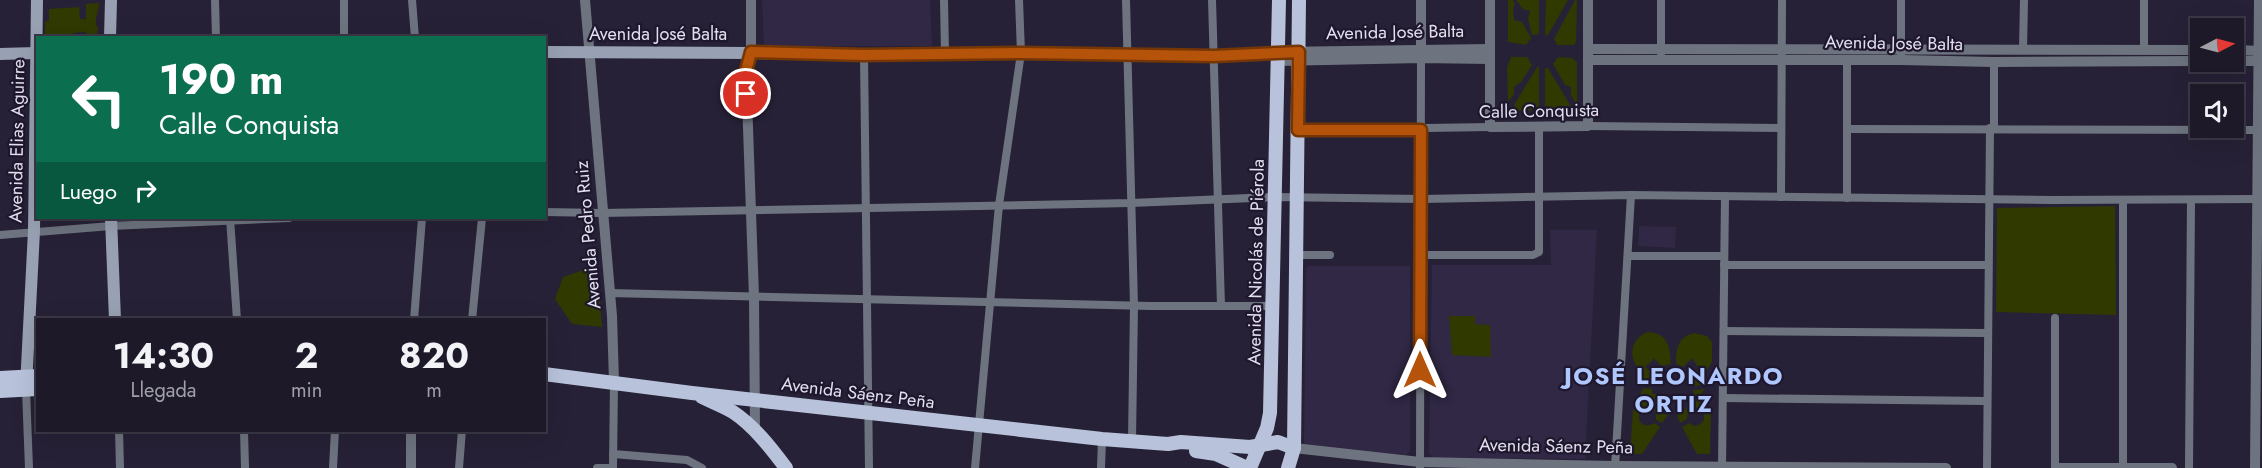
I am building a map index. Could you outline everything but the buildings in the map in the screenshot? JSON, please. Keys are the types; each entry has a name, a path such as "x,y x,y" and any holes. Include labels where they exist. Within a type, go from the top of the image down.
{"main road":[{"name":"Avenida Elias Aguirre","path":"36,36 37,0"},
{"path":"110,36 111,0"},
{"name":"Avenida Nicolás de Piérola","path":"1248,468 1260,446 1270,413 1279,0"},
{"path":"1288,468 1294,448 1299,0"},
{"name":"Avenida José Balta","path":"546,52 751,52 864,55 1021,53 1278,57"},
{"name":"Avenida Elias Aguirre","path":"32,383 36,53"},
{"path":"0,54 36,53"},
{"path":"111,222 115,318"},
{"name":"Avenida Sáenz Peña","path":"546,374 614,381 692,393 869,411 979,426 1168,444 1181,449 1216,454 1248,468"},
{"path":"0,378 32,383"},
{"path":"0,391 32,383"},
{"path":"692,393 731,411 755,431 786,468"},
{"name":"Avenida Sáenz Peña","path":"1168,444 1181,441 1260,446 1278,442 1294,448"}],"street":[{"path":"215,0 216,36"},
{"path":"344,0 344,36"},
{"path":"412,0 415,36"},
{"name":"Avenida Pedro Ruiz","path":"585,0 610,293 614,381 613,468"},
{"path":"751,0 751,52 746,71 754,297 755,431"},
{"path":"944,0 945,54"},
{"path":"975,468 999,205 1021,53 1019,0"},
{"path":"1126,0 1134,305 1132,440"},
{"path":"1212,0 1216,201 1221,306"},
{"path":"1420,465 1421,0"},
{"path":"1490,0 1490,127"},
{"path":"1588,0 1588,126"},
{"path":"1661,0 1661,54"},
{"path":"1781,197 1782,0"},
{"path":"1901,0 1901,55"},
{"path":"2024,0 2024,50"},
{"path":"2144,0 2144,50"},
{"path":"2255,468 2259,0"},
{"name":"Avenida José Balta","path":"1588,54 1901,55 2024,50 2190,50"},
{"path":"2244,52 2260,56"},
{"name":"Avenida José Balta","path":"1278,57 1421,53 1490,54"},
{"path":"864,55 869,468"},
{"name":"Avenida José Balta","path":"1781,55 1847,60 1901,55 1994,62 2190,61"},
{"path":"2244,59 2260,56"},
{"path":"1847,60 1847,198"},
{"path":"1987,468 1989,200 1994,62"},
{"name":"Calle Conquista","path":"1298,130 1588,126 1781,128"},
{"path":"1421,255 1533,255 1539,252 1539,127"},
{"path":"1847,129 2257,130"},
{"path":"546,212 602,213 1131,203 1275,197 1422,199 1631,195 1989,200 2259,199"},
{"path":"1616,467 1631,195"},
{"path":"1722,467 1725,196"},
{"path":"2123,200 2123,468"},
{"path":"2189,468 2191,200"},
{"path":"0,235 111,222 230,219 237,318"},
{"path":"414,318 422,219"},
{"path":"472,318 482,219"},
{"path":"1296,255 1330,255"},
{"path":"1628,256 1724,261 1988,265"},
{"path":"610,293 991,303 1273,306"},
{"path":"2055,318 2057,468 2172,468"},
{"path":"1724,332 1987,333"},
{"path":"28,468 32,383"},
{"path":"1723,398 1987,400"},
{"path":"119,432 120,468"},
{"path":"244,432 245,468"},
{"path":"333,468 335,432"},
{"path":"411,432 411,468"},
{"path":"459,468 462,432"},
{"path":"1101,468 1102,439"},
{"name":"Avenida Sáenz Peña","path":"1294,448 1420,465 1946,468"},
{"path":"613,454 687,460 702,468"},
{"path":"597,468 613,468"}],"shaded area":[{"path":"762,0 930,0 932,46 764,46"},
{"path":"1639,226 1676,227 1675,248 1638,246"},
{"path":"1550,230 1597,230 1585,459 1434,458 1429,454 1432,265 1551,265"},
{"path":"1310,266 1410,266 1410,451 1406,455 1311,448 1304,443 1306,268"}],"green space":[{"path":"1508,0 1513,0 1515,5 1514,20 1522,22 1531,38 1526,45 1508,42"},
{"path":"1516,0 1539,0 1539,34 1532,35 1528,19 1530,10 1524,10"},
{"path":"1546,0 1568,0 1548,35 1545,35"},
{"path":"1577,0 1576,42 1574,45 1557,45 1554,39"},
{"path":"99,3 96,23 97,36 87,36 86,32 73,33 73,36 45,36 45,22 49,20 49,9 79,7 80,19 86,19 86,4"},
{"path":"1511,57 1527,57 1532,65 1522,81 1514,87 1514,94 1508,102 1507,68"},
{"path":"1558,57 1572,58 1577,62 1577,102 1571,95 1571,87 1565,85 1553,64"},
{"path":"1539,67 1539,107 1533,110 1516,111 1514,105"},
{"path":"1545,68 1548,68 1570,105 1569,111 1549,110 1545,106"},
{"path":"2115,206 2116,315 1996,312 1997,208"},
{"path":"597,265 602,327 572,324 555,299 563,277"},
{"path":"1449,316 1475,316 1475,324 1490,325 1491,357 1452,355"},
{"path":"1648,332 1660,335 1667,342 1671,364 1662,366 1653,358 1645,367 1655,375 1652,384 1644,385 1632,352 1637,340"},
{"path":"1694,333 1707,336 1712,342 1712,362 1701,385 1695,386 1692,376 1701,367 1699,365 1698,367 1692,358 1683,367 1676,364 1681,340"},
{"path":"1643,388 1652,389 1652,394 1656,394 1659,410 1668,415 1662,423 1656,420 1656,414 1652,409 1641,410 1635,406"},
{"path":"1704,389 1702,394 1708,408 1703,411 1698,408 1692,409 1687,419 1680,423 1677,415 1687,407 1689,394 1694,394 1693,390"},
{"path":"1633,409 1639,413 1639,420 1642,424 1655,423 1660,427 1642,454 1630,454"},
{"path":"1711,411 1710,454 1697,454 1682,427 1689,423 1694,426 1699,425 1704,420 1704,414"}],"district":[{"name":"JOSÉ LEONARDO ORTIZ","path":"1674,390"}],"route":[{"path":"746,94 746,71 751,52 864,55 1021,53 1214,56 1299,52 1298,130 1421,130 1420,370"}]}
